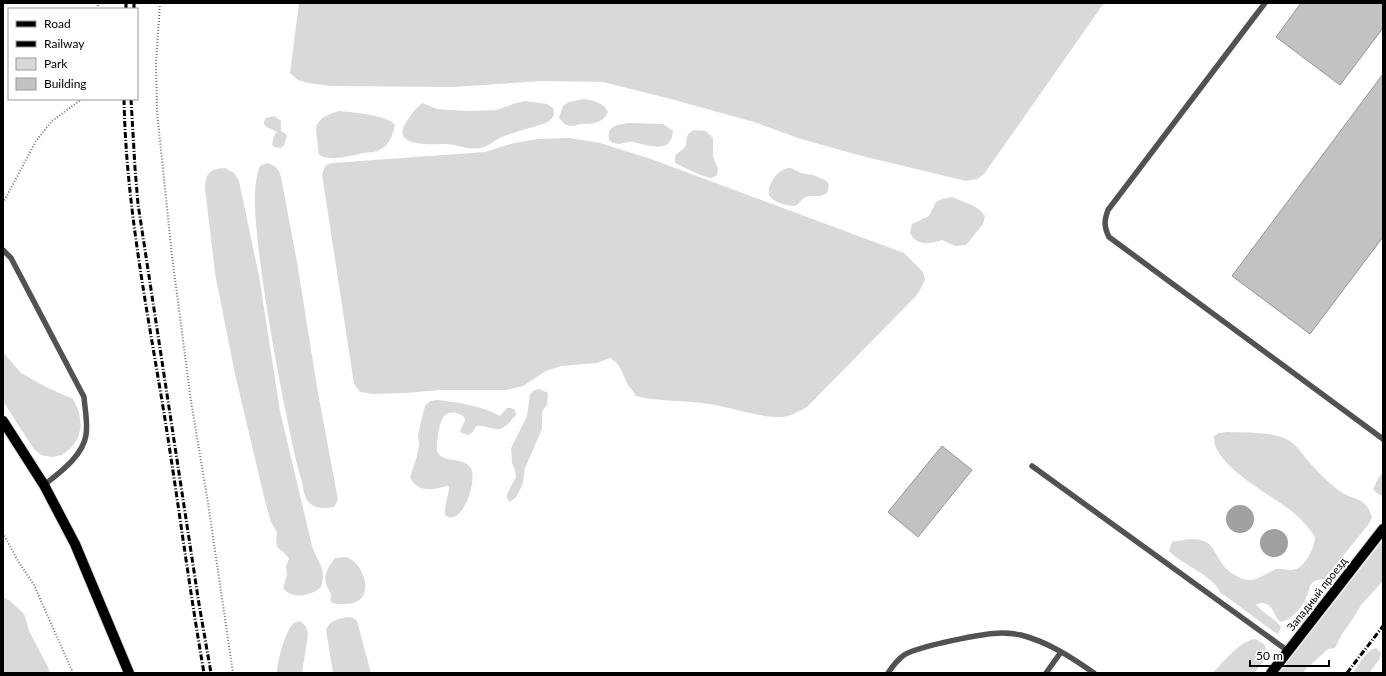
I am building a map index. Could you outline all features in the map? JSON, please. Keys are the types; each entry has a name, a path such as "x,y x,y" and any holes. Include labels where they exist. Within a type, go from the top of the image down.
{"main road":[{"path":"3,421 44,485 76,544 129,673"},
{"name":"Западный проезд","path":"1271,673 1383,529"}],"lane":[{"path":"1265,3 1108,210 1105,220 1105,229 1109,237 1383,440"},
{"path":"3,250 11,258 84,397 87,421 86,436 82,447 69,464 44,485"},
{"path":"1032,466 1288,651"},
{"path":"888,673 894,664 904,655 921,648 1001,633 1020,635 1035,640 1061,652 1094,673"},
{"path":"1046,673 1061,652"}],"path":[{"path":"160,3 156,63 157,111 172,256 191,401 208,503 233,673"},
{"path":"3,203 36,141 52,121 81,100"},
{"path":"3,533 18,561 34,585 73,673"}],"green space":[{"path":"299,3 1104,3 984,174 977,179 966,181 862,156 801,139 754,122 603,82 542,81 453,87 332,86 308,83 298,80 290,73"},
{"path":"584,99 594,101 604,106 608,112 606,116 600,121 594,123 572,126 563,123 559,118 563,106 569,102"},
{"path":"525,101 547,104 553,108 553,117 546,123 499,138 483,147 471,148 447,144 415,143 403,136 403,130 407,121 416,109 423,103 437,109 466,111 497,110"},
{"path":"339,111 378,116 391,122 395,125 391,138 384,147 375,152 335,158 319,155 316,131 318,122 324,117"},
{"path":"274,116 281,121 281,131 287,136 284,145 281,148 274,147 272,145 274,136 277,132 264,124 266,118"},
{"path":"628,123 663,124 673,131 671,139 668,144 657,147 632,142 617,144 609,140 609,132 613,127"},
{"path":"694,130 706,131 713,138 713,156 718,169 717,175 711,178 693,172 675,163 676,155 685,147 687,136"},
{"path":"570,138 600,143 651,159 904,253 923,272 925,280 916,296 807,407 794,414 782,417 764,416 718,405 636,396 628,385 617,363 610,358 597,363 561,366 546,371 523,386 506,390 440,390 374,394 360,392 354,384 322,174 326,165 333,163 485,152 514,143 538,139"},
{"path":"267,163 276,168 281,177 338,500 334,507 316,507 309,503 306,498 294,453 271,334 255,215 257,175 260,166"},
{"path":"225,168 234,173 239,181 259,276 280,411 312,546 321,565 323,575 321,587 312,593 302,595 291,594 283,588 287,575 286,566 289,559 277,547 276,544 277,532 271,522 265,501 235,374 215,273 205,188 206,179 209,173 215,169"},
{"path":"791,168 801,173 813,175 827,181 829,186 827,193 821,196 809,196 794,206 776,201 770,197 769,191 773,179 782,170"},
{"path":"952,197 974,206 985,216 983,224 966,245 955,246 942,240 924,243 916,240 910,233 912,224 929,216 936,202"},
{"path":"3,352 21,373 46,387 73,399 79,412 81,426 78,438 72,447 62,455 52,457 41,455 33,448 3,401"},
{"path":"539,389 548,393 547,405 543,410 542,415 542,429 525,468 523,483 517,496 510,502 507,499 507,494 516,477 512,463 511,448 527,416 530,395 533,391"},
{"path":"437,400 478,407 500,416 507,408 511,408 515,410 516,415 501,429 476,426 473,432 468,435 460,432 465,420 462,415 458,413 451,413 442,419 437,444 439,454 447,459 466,464 470,467 472,473 471,491 463,509 457,515 451,517 445,515 449,486 425,489 418,487 410,477 417,456 419,445 418,436 425,406 430,401"},
{"path":"1227,432 1274,435 1288,440 1297,447 1312,466 1334,487 1344,494 1363,502 1372,518 1324,579 1312,583 1303,604 1290,618 1281,622 1270,606 1262,603 1256,604 1281,627 1278,634 1220,592 1211,580 1181,561 1169,551 1172,542 1193,539 1200,540 1209,544 1227,569 1237,576 1248,580 1260,578 1277,569 1297,569 1305,562 1311,552 1315,537 1304,522 1290,510 1244,478 1222,457 1216,447 1214,436 1219,433"},
{"path":"1383,473 1383,496 1378,494 1373,489 1379,477"},
{"path":"1383,540 1383,581 1361,605 1342,634 1335,648 1328,649 1303,673 1279,673"},
{"path":"346,557 359,567 363,575 365,592 360,599 352,603 334,604 332,603 331,595 325,579 326,575 335,558"},
{"path":"3,597 10,601 25,616 29,631 50,673 3,673"},
{"path":"348,617 357,621 371,673 333,673 326,630 329,624 335,620"},
{"path":"300,621 306,627 308,634 302,673 277,673 280,655 289,629 293,624"},
{"path":"1255,639 1264,644 1266,656 1254,673 1213,673 1238,648"},
{"path":"1376,648 1381,653 1379,660 1369,673 1353,673 1366,655 1372,649"}],"shaded area":[{"path":"1240,505 1250,509 1254,519 1250,529 1240,533 1230,529 1226,519 1230,509"},
{"path":"1274,529 1284,533 1288,543 1284,553 1274,557 1264,553 1260,543 1264,533"}],"building":[{"path":"1301,3 1383,3 1383,28 1340,85 1276,37"},
{"path":"1383,74 1383,237 1310,334 1232,276"},
{"path":"942,446 972,470 918,537 888,512"}],"railway":[{"path":"126,3 126,8"},
{"path":"134,3 134,8"},
{"path":"124,100 129,178 138,257 164,413 204,673"},
{"path":"131,100 138,204 199,604 211,673"},
{"path":"1347,673 1383,626"}]}
